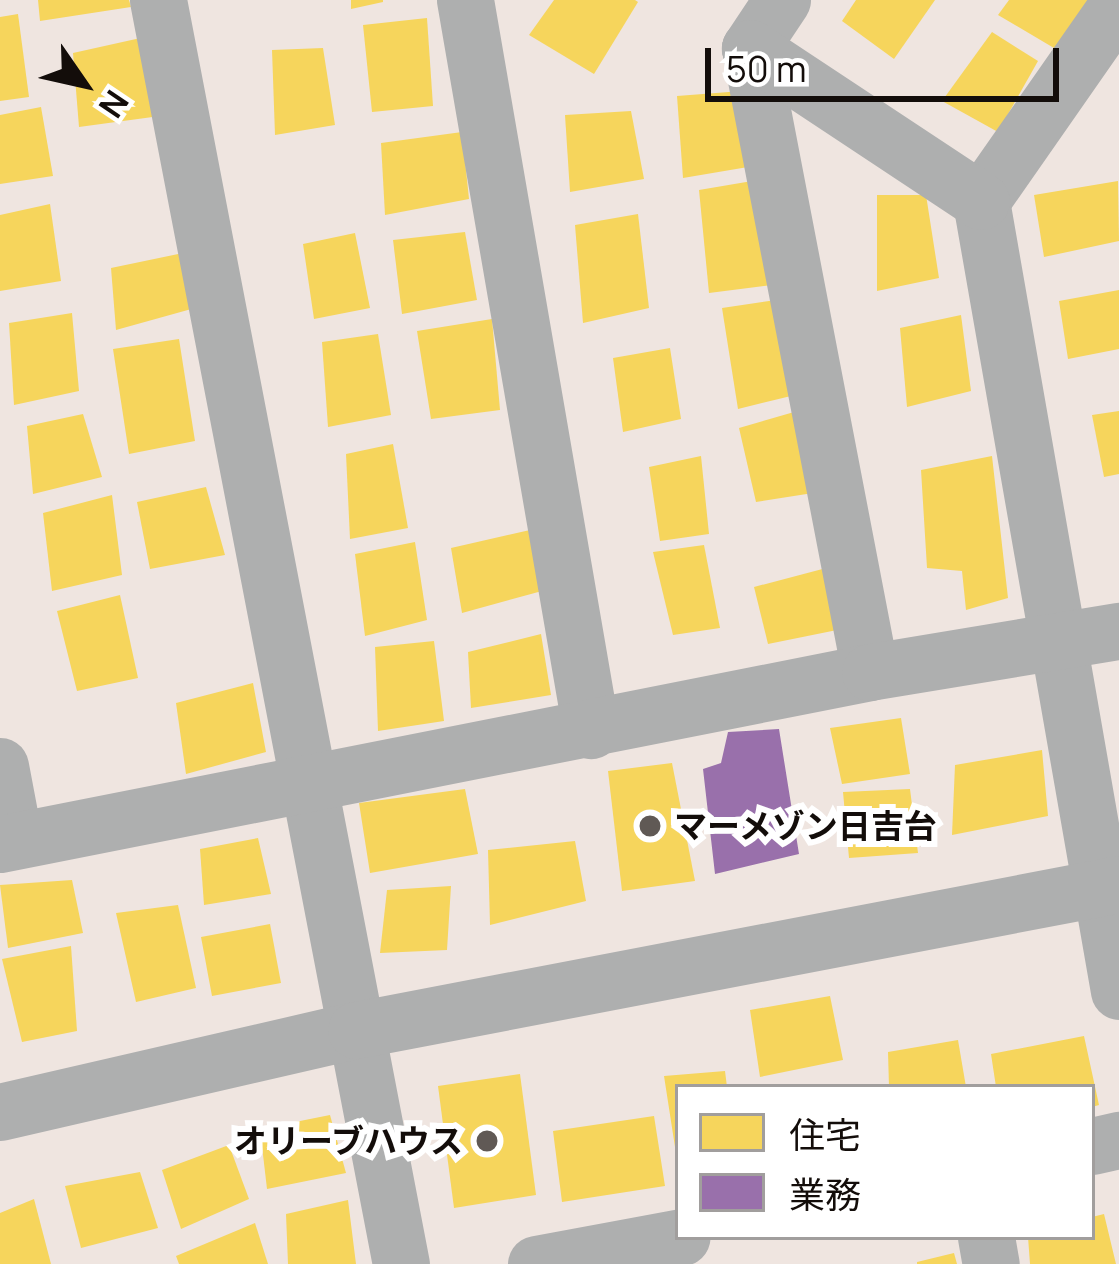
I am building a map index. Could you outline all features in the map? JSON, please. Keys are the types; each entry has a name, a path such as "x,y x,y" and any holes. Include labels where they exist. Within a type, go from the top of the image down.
{"street":[{"path":"158,0 305,784 401,1264"},
{"path":"465,0 591,730"},
{"path":"782,0 750,48 870,672"},
{"path":"1119,3 981,201 1053,645 1108,886 1119,991"},
{"path":"750,48 981,201"},
{"path":"0,766 7,842 870,672 1119,631"},
{"path":"0,1112 356,1030 1108,886"},
{"path":"536,1264 675,1238"}],"building: 住宅":[{"path":"38,0 129,0 131,7 40,21"},
{"path":"351,0 383,0 383,2 351,9"},
{"path":"554,0 638,2 594,74 529,35"},
{"path":"856,0 935,0 894,59 842,21"},
{"path":"1009,0 1090,0 1059,51 998,15"},
{"path":"18,14 29,97 0,101 0,17"},
{"path":"427,18 433,106 372,112 363,25"},
{"path":"992,32 1038,61 998,132 942,101"},
{"path":"145,37 160,116 79,127 73,53"},
{"path":"323,48 335,125 275,135 272,50"},
{"path":"742,91 748,167 683,178 677,96"},
{"path":"41,107 53,176 0,184 0,115"},
{"path":"631,111 644,179 570,192 565,115"},
{"path":"462,132 469,199 385,215 381,143"},
{"path":"758,180 772,285 709,293 699,190"},
{"path":"1118,181 1119,241 1044,257 1034,195"},
{"path":"877,195 926,195 939,278 877,291"},
{"path":"50,204 61,281 0,291 0,215"},
{"path":"638,214 649,308 583,323 575,225"},
{"path":"465,232 477,300 402,314 393,240"},
{"path":"355,233 370,308 314,319 303,244"},
{"path":"183,253 195,308 116,330 111,268"},
{"path":"1119,290 1119,349 1068,359 1059,301"},
{"path":"776,300 791,396 738,409 722,308"},
{"path":"72,313 79,391 14,405 9,323"},
{"path":"961,315 971,391 907,407 900,328"},
{"path":"492,319 500,410 431,419 417,331"},
{"path":"378,334 391,415 328,427 322,342"},
{"path":"179,339 195,441 129,454 113,349"},
{"path":"670,348 681,419 623,432 613,358"},
{"path":"801,410 813,493 756,502 739,428"},
{"path":"1119,411 1119,474 1104,477 1092,415"},
{"path":"83,414 102,477 33,494 27,426"},
{"path":"393,444 408,528 350,539 346,454"},
{"path":"701,456 709,534 660,541 649,467"},
{"path":"992,456 1008,598 966,610 962,571 927,568 921,470"},
{"path":"206,487 225,555 150,569 137,502"},
{"path":"112,495 122,575 52,591 43,513"},
{"path":"530,530 542,591 462,613 451,548"},
{"path":"415,542 427,620 365,636 355,554"},
{"path":"704,545 720,628 673,635 653,552"},
{"path":"830,567 842,629 768,644 754,587"},
{"path":"120,595 138,678 77,691 57,611"},
{"path":"541,634 551,695 471,708 468,652"},
{"path":"434,641 444,721 378,731 375,647"},
{"path":"253,683 266,752 186,774 176,703"},
{"path":"901,718 910,774 842,784 830,728"},
{"path":"1042,750 1048,816 952,835 955,765"},
{"name":"マーメゾン日吉台","path":"672,763 695,881 622,891 608,771"},
{"path":"465,789 478,854 370,873 359,803"},
{"path":"910,789 918,853 849,858 843,792"},
{"path":"258,838 271,894 204,905 200,849"},
{"path":"575,841 586,901 490,925 488,850"},
{"path":"72,880 83,933 8,948 0,885"},
{"path":"451,886 447,950 380,953 387,890"},
{"path":"178,905 196,988 136,1002 116,913"},
{"path":"270,924 281,983 212,996 201,937"},
{"path":"71,946 77,1031 22,1042 2,959"},
{"path":"830,996 843,1060 760,1077 750,1010"},
{"path":"1084,1036 1094,1084 996,1084 991,1054"},
{"path":"958,1040 965,1084 889,1084 888,1052"},
{"path":"725,1071 727,1084 675,1084 675,1147 664,1076"},
{"name":"オリーブハウス","path":"520,1074 536,1195 454,1208 438,1086"},
{"path":"330,1115 346,1173 267,1189 260,1129"},
{"path":"654,1116 665,1186 562,1202 553,1131"},
{"path":"229,1145 249,1199 181,1229 162,1170"},
{"path":"140,1172 158,1228 81,1248 65,1186"},
{"path":"34,1199 51,1264 0,1264 0,1213"},
{"path":"348,1200 356,1264 288,1264 286,1214"},
{"path":"1104,1214 1116,1264 1030,1264 1028,1240 1095,1240 1095,1216"},
{"path":"255,1223 268,1264 179,1264 176,1256"},
{"path":"954,1253 957,1264 917,1264 917,1262"}],"building: 業務":[{"path":"779,729 799,854 715,874 703,769 721,763 728,732"}],"place":[{"name":"マーメゾン日吉台","path":"650,826"},
{"name":"オリーブハウス","path":"487,1141"}]}
